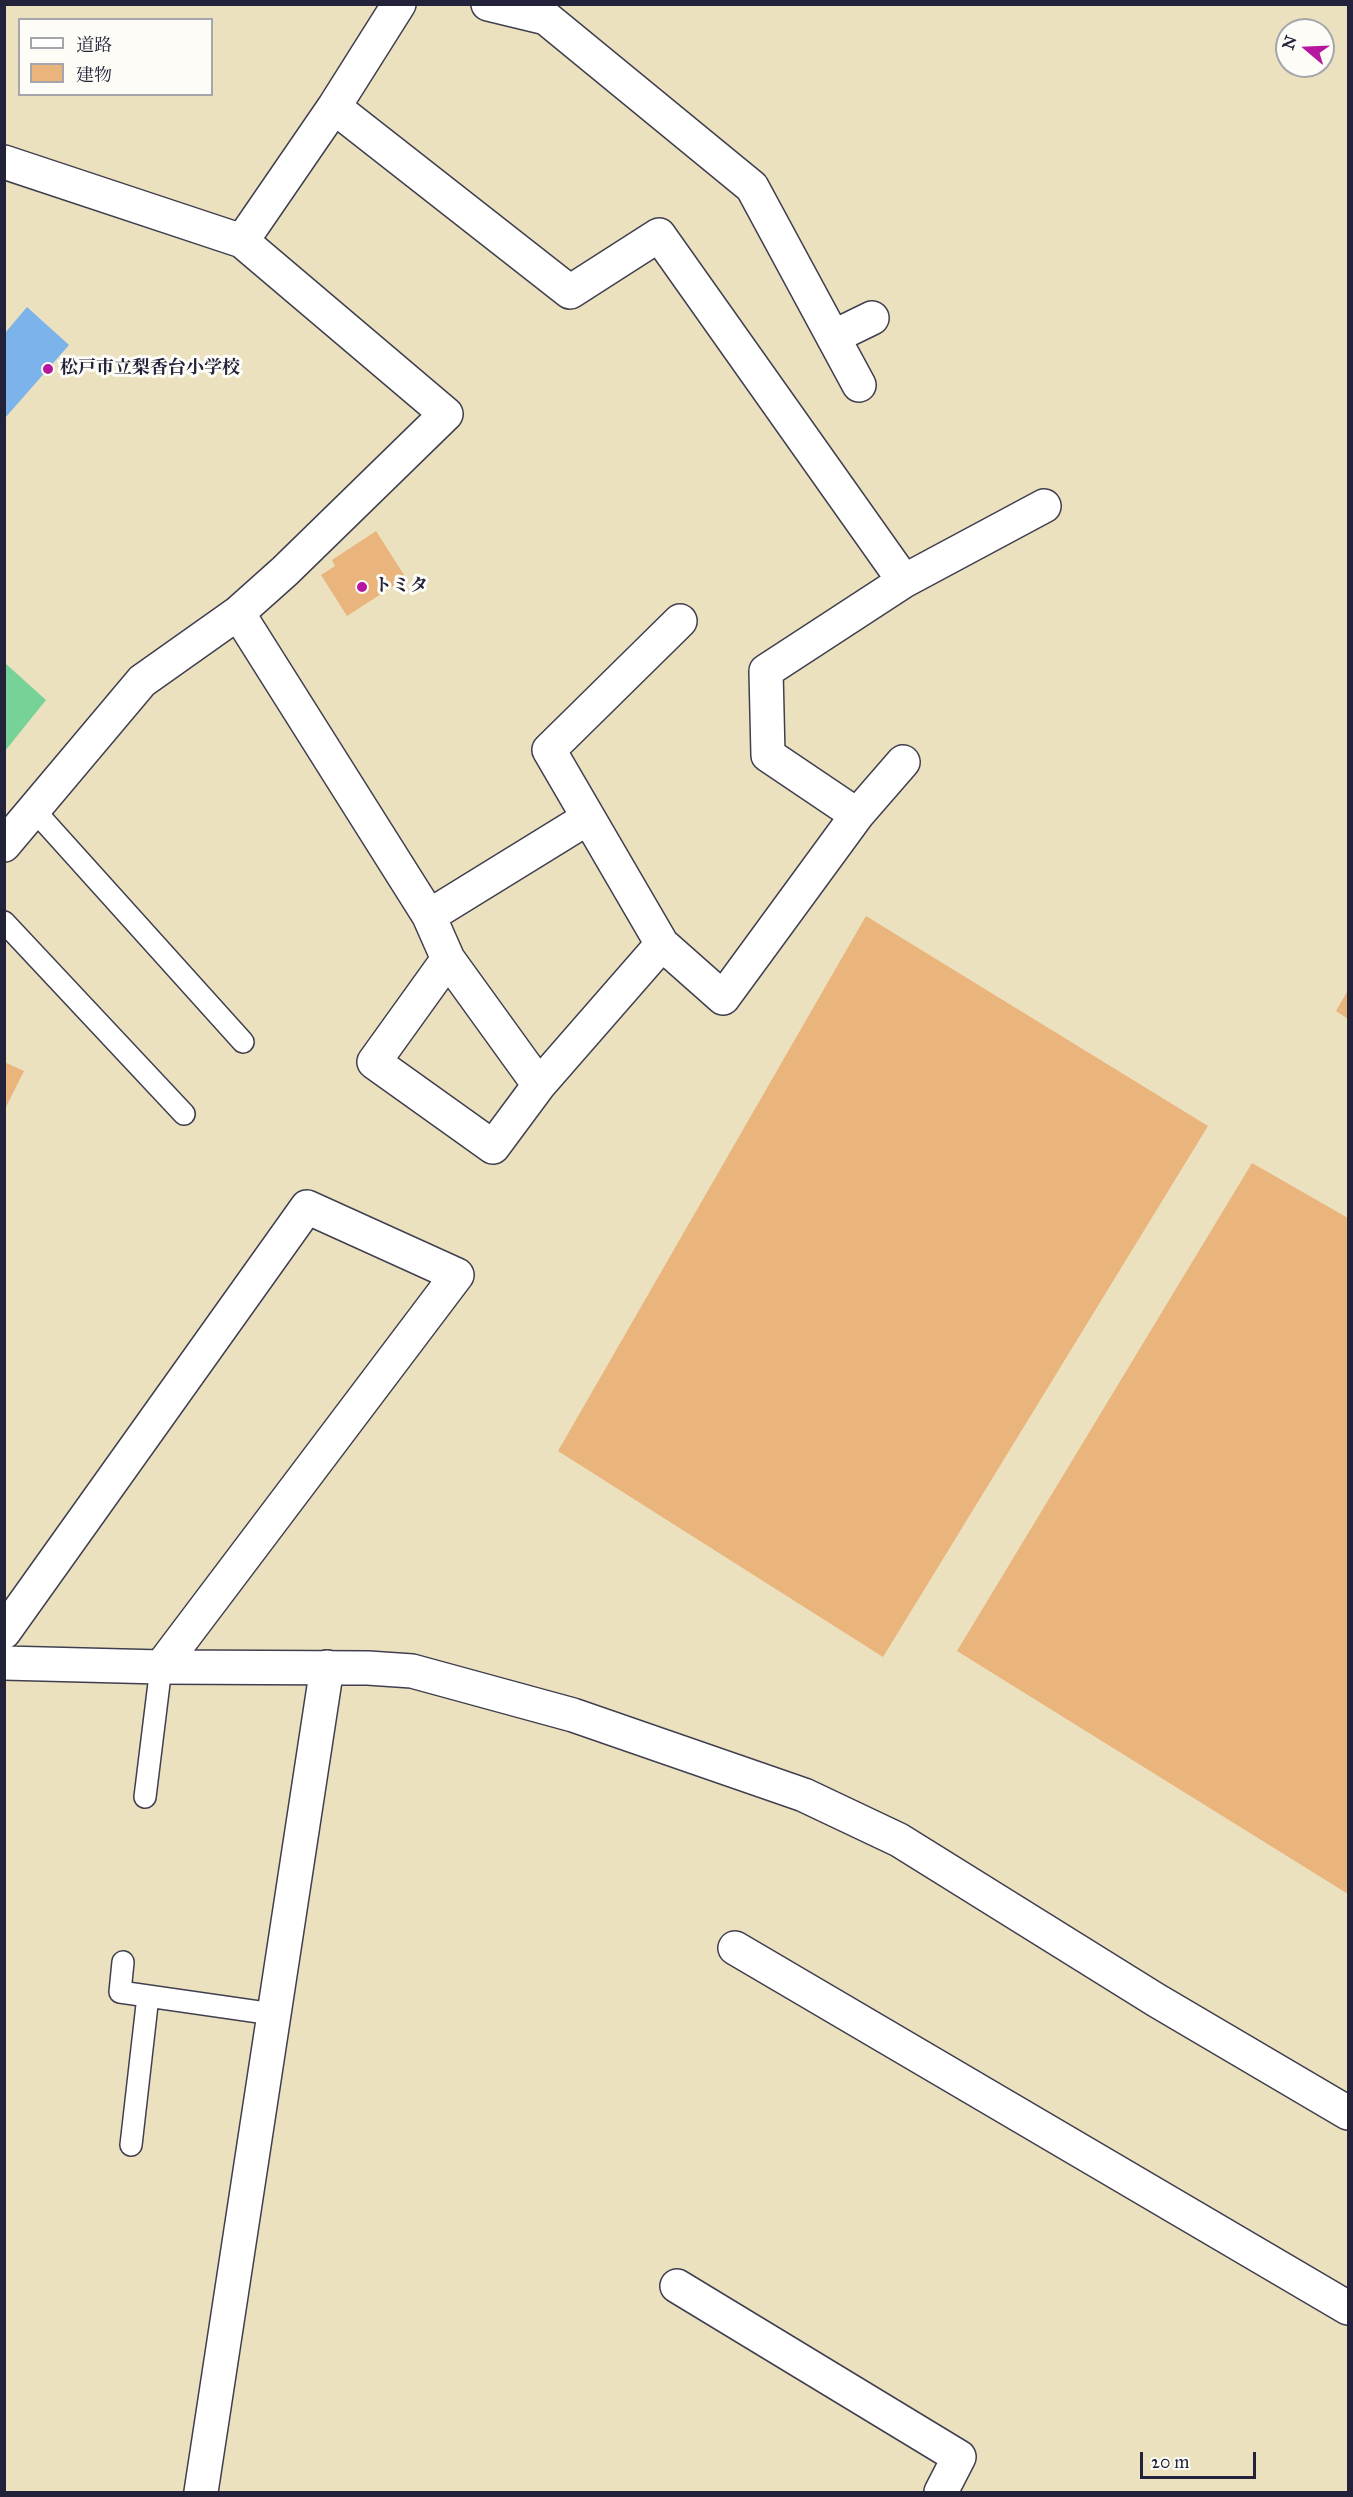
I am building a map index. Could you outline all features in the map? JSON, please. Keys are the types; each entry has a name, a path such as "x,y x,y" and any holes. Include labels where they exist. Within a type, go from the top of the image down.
{"street":[{"path":"242,241 334,107 399,4"},
{"path":"488,4 546,18 752,187 859,385"},
{"path":"334,107 570,292 659,235 904,581"},
{"path":"4,162 242,241 446,414 285,571 238,613 142,681 4,846"},
{"path":"833,337 872,318"},
{"path":"857,815 768,755 766,671 904,581 1044,506"},
{"path":"238,613 429,916 448,959 539,1085"},
{"path":"680,621 549,750 662,944 723,998 857,815 903,762"},
{"path":"429,916 588,818"},
{"path":"448,959 374,1062 493,1147 539,1085 662,944"},
{"path":"4,1632 307,1207 457,1275 161,1667"},
{"path":"4,1663 161,1667 327,1667 412,1671 573,1715 804,1795 899,1840 1156,2000 1348,2113"},
{"path":"201,2493 327,1667"},
{"path":"735,1948 1348,2308"},
{"path":"677,2286 959,2457 941,2493"}],"lane":[{"path":"34,810 243,1042"},
{"path":"4,922 184,1114"},
{"path":"145,1797 161,1667"},
{"path":"123,1962 120,1992 273,2014"},
{"path":"131,2145 148,1996"}],"green space":[{"path":"5,663 46,700 5,751"}],"water":[{"path":"27,307 69,345 5,418 5,333"}],"building":[{"path":"376,531 406,578 347,616 321,575 335,566 332,560"},
{"path":"866,916 1208,1126 883,1657 558,1451"},
{"path":"1348,990 1348,1019 1336,1011"},
{"path":"4,1062 24,1071 4,1111"},
{"path":"1252,1163 1348,1218 1348,1894 957,1651"}],"place":[{"name":"松戸市立梨香台小学校","path":"48,369"},
{"name":"トミタ","path":"362,587"}]}
